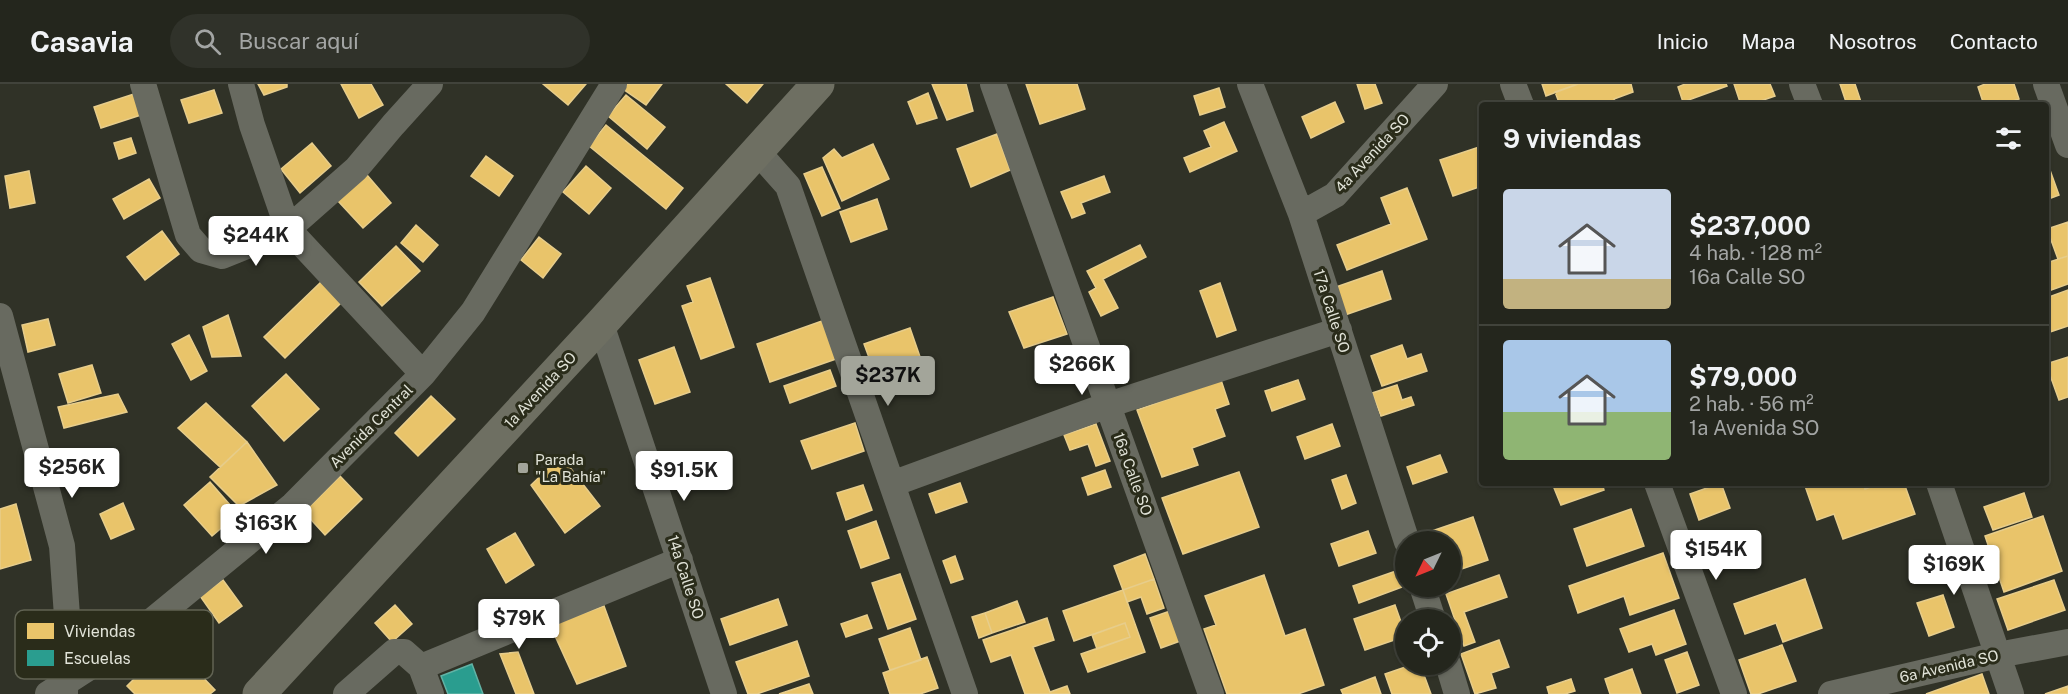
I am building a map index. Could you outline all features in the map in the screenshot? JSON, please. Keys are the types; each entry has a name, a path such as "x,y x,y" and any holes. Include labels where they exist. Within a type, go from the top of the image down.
{"highway":[{"name":"1a Avenida SO","path":"265,692 818,84"}],"street":[{"path":"241,84 252,124 288,229 423,374"},
{"name":"Avenida Central","path":"165,610 293,505 423,374 474,312 614,84"},
{"name":"16a Calle SO","path":"993,84 1211,694"},
{"name":"17a Calle SO","path":"1250,84 1301,214 1403,531"},
{"name":"4a Avenida SO","path":"1301,214 1335,195 1435,84"},
{"path":"1513,84 1520,102"},
{"path":"1802,84 1809,102"},
{"path":"2046,84 2068,145"},
{"path":"144,87 188,235 201,250 222,256 288,229 356,169 415,90"},
{"path":"757,151 788,186 965,694"},
{"path":"0,316 10,397 62,546 67,610"},
{"name":"14a Calle SO","path":"602,324 724,694"},
{"path":"892,484 1108,405 1339,330"},
{"path":"1658,486 1734,694"},
{"path":"1940,486 2012,694"},
{"path":"421,667 680,560"},
{"name":"6a Avenida SO","path":"1830,694 1998,655 2068,642"},
{"path":"346,694 394,652 404,652 421,667 431,694"},
{"path":"1451,675 1457,694"},
{"name":"Avenida Central","path":"59,690 74,679"}],"building: Viviendas":[{"path":"258,84 287,84 287,87 264,95"},
{"path":"341,84 371,84 383,105 359,118"},
{"path":"543,84 586,84 568,105"},
{"path":"627,84 662,84 646,105 623,89"},
{"path":"726,84 763,84 747,103"},
{"path":"932,84 966,84 973,111 947,120"},
{"path":"1026,84 1077,84 1085,109 1040,124"},
{"path":"1357,84 1375,84 1382,103 1365,109"},
{"path":"1542,84 1578,84 1546,96"},
{"path":"1578,84 1631,84 1633,92 1614,99 1615,102 1559,102 1555,92"},
{"path":"1685,84 1726,84 1727,86 1683,102 1678,87"},
{"path":"1734,84 1770,84 1775,96 1758,102 1740,102"},
{"path":"1840,84 1855,84 1861,102 1846,102"},
{"path":"1985,84 2014,84 2019,99 2010,102 1983,102 1978,87"},
{"path":"1219,88 1225,107 1200,115 1194,96"},
{"path":"214,90 222,113 189,123 181,100"},
{"path":"928,93 937,118 917,124 908,102"},
{"path":"134,94 141,115 101,128 94,107"},
{"path":"626,95 665,127 647,149 608,116"},
{"path":"1335,102 1344,122 1311,138 1302,117"},
{"path":"1224,122 1237,151 1190,172 1184,158 1211,147 1204,131"},
{"path":"606,125 683,188 666,209 589,146"},
{"path":"997,134 1010,170 971,187 957,149"},
{"path":"131,138 136,153 119,159 114,143"},
{"path":"312,143 331,166 300,193 281,169"},
{"path":"873,144 889,179 842,201 823,158 834,149 842,158"},
{"path":"1479,147 1479,187 1453,196 1440,160"},
{"path":"486,156 513,176 499,196 471,176"},
{"path":"586,166 611,188 589,214 563,192"},
{"path":"822,167 840,208 822,216 804,174"},
{"path":"2049,167 2059,195 2049,199"},
{"path":"29,171 35,203 10,208 5,176"},
{"path":"367,175 391,203 363,228 338,201"},
{"path":"1104,176 1110,192 1081,203 1085,213 1072,218 1061,192"},
{"path":"149,179 160,198 124,219 113,199"},
{"path":"1407,188 1427,239 1347,270 1337,245 1391,224 1381,198"},
{"path":"877,199 887,229 851,242 840,212"},
{"path":"2068,222 2068,256 2058,259 2049,228"},
{"path":"416,225 438,245 423,262 401,243"},
{"path":"162,231 179,254 145,280 127,257"},
{"path":"539,237 561,254 543,278 521,260"},
{"path":"1140,245 1146,257 1103,279 1118,308 1101,316 1089,292 1096,288 1087,271"},
{"path":"396,246 420,271 382,306 359,282"},
{"path":"2068,256 2068,284 2049,291 2049,262"},
{"path":"1382,271 1391,299 1345,315 1336,287"},
{"path":"710,278 734,347 701,359 682,306 693,302 687,286"},
{"path":"322,281 342,302 285,358 264,337"},
{"path":"1220,283 1236,330 1217,337 1200,291"},
{"path":"2068,290 2068,326 2050,332 2049,329 2049,297"},
{"path":"1053,297 1067,334 1024,348 1009,312"},
{"path":"228,315 241,356 212,357 203,327"},
{"path":"48,319 55,345 28,352 22,325"},
{"path":"822,321 836,359 770,382 757,344"},
{"path":"910,328 926,374 881,390 864,344"},
{"path":"189,335 207,371 191,380 172,344"},
{"path":"1402,345 1407,359 1421,354 1427,371 1382,386 1371,356"},
{"path":"674,347 690,392 655,404 639,360"},
{"path":"1055,354 1062,374 1046,380 1039,360"},
{"path":"2068,357 2068,397 2059,400 2049,372 2049,363"},
{"path":"92,365 101,393 68,403 59,374"},
{"path":"830,370 836,386 790,403 784,386"},
{"path":"286,374 319,409 284,441 252,406"},
{"path":"1221,380 1229,404 1215,409 1225,436 1192,448 1198,465 1162,477 1137,410"},
{"path":"1298,380 1305,399 1272,411 1265,391"},
{"path":"1397,385 1402,400 1411,397 1414,405 1381,416 1372,393"},
{"path":"118,394 127,412 64,428 58,407"},
{"path":"431,396 455,419 418,456 395,433"},
{"path":"206,403 247,442 220,467 178,428"},
{"path":"855,423 864,451 812,469 801,441"},
{"path":"1096,424 1110,461 1096,466 1088,444 1070,450 1064,435"},
{"path":"1332,424 1340,446 1305,459 1297,437"},
{"path":"247,442 277,485 239,506 210,477"},
{"path":"1440,455 1447,472 1413,484 1407,467"},
{"path":"561,456 600,506 565,533 531,485"},
{"path":"1105,470 1111,487 1088,495 1082,478"},
{"path":"1239,472 1259,527 1183,554 1162,498"},
{"path":"1346,475 1356,503 1342,509 1332,480"},
{"path":"340,476 362,499 325,535 304,512"},
{"path":"210,482 238,514 212,536 184,505"},
{"path":"960,483 967,502 936,513 929,494"},
{"path":"863,485 872,510 846,520 837,493"},
{"path":"1553,486 1603,486 1604,490 1561,505"},
{"path":"1713,486 1722,486 1730,508 1699,520 1690,494"},
{"path":"1805,486 1864,486 1865,489 1874,486 1905,486 1915,514 1843,539 1834,514 1817,520"},
{"path":"2024,493 2032,517 1993,530 1984,507"},
{"path":"123,503 134,529 111,539 100,514"},
{"path":"16,504 31,560 0,569 0,509"},
{"path":"1631,509 1644,546 1587,566 1574,529"},
{"path":"2043,516 2062,571 2004,592 1985,536"},
{"path":"1473,517 1488,560 1461,569 1461,531 1432,531"},
{"path":"876,521 889,558 861,568 848,531"},
{"path":"1368,531 1376,553 1339,566 1331,544"},
{"path":"515,533 534,565 506,583 487,549"},
{"path":"1663,553 1679,598 1630,615 1624,596 1578,613 1569,586"},
{"path":"1145,554 1154,579 1123,590 1114,566"},
{"path":"955,556 963,579 951,583 943,561"},
{"path":"1395,571 1395,590 1359,603 1353,586"},
{"path":"900,574 916,619 888,629 872,583"},
{"path":"1264,575 1285,636 1305,629 1324,685 1298,694 1227,694 1204,629 1216,625 1205,596"},
{"path":"1499,575 1507,597 1464,612 1475,642 1464,646 1461,637 1461,609 1451,609 1447,597 1461,597 1461,589"},
{"path":"1154,579 1164,608 1147,614 1141,597 1127,602 1123,590"},
{"path":"1805,579 1822,628 1783,642 1776,623 1745,634 1734,604"},
{"path":"223,580 242,606 219,623 213,614 213,610 210,610 200,596"},
{"path":"2054,580 2065,610 2008,630 1997,599"},
{"path":"1123,590 1145,652 1088,672 1081,654 1130,637 1125,623 1074,641 1063,611"},
{"path":"1943,595 1954,627 1929,636 1917,603"},
{"path":"778,599 787,625 730,645 721,619"},
{"path":"1017,601 1025,622 992,633 985,613"},
{"path":"395,605 412,624 392,642 375,623"},
{"path":"1395,605 1395,640 1365,650 1354,619"},
{"path":"604,606 626,666 577,684 550,625"},
{"path":"1173,610 1183,640 1161,648 1150,618"},
{"path":"1674,610 1686,644 1656,655 1652,644 1629,652 1620,629"},
{"path":"985,613 992,633 979,638 972,617"},
{"path":"867,615 872,628 846,637 841,624"},
{"path":"1047,618 1054,640 1033,647 1050,692 1067,686 1070,694 1025,694 1011,655 991,662 983,640"},
{"path":"1125,623 1130,637 1097,649 1092,635"},
{"path":"910,628 921,660 890,670 879,639"},
{"path":"1499,640 1509,667 1491,673 1496,688 1475,694 1461,654"},
{"path":"797,641 809,676 757,694 748,694 736,662"},
{"path":"1782,645 1796,681 1758,694 1751,694 1739,660"},
{"path":"518,652 534,694 516,694 500,654"},
{"path":"1687,652 1699,685 1677,693 1665,660"},
{"path":"927,657 938,688 920,694 890,694 883,673"},
{"path":"1632,669 1641,694 1610,694 1605,679"},
{"path":"1395,671 1395,675 1424,675 1431,694 1392,694 1385,674"},
{"path":"1982,674 1989,694 1926,694"},
{"path":"1375,677 1381,694 1343,694 1341,690"},
{"path":"134,679 204,679 215,690 210,694 135,694 127,686"},
{"path":"1571,679 1575,691 1565,694 1549,694 1547,687"},
{"path":"809,684 813,694 779,694"},
{"path":"2068,686 2068,694 2045,694"}],"building: Escuelas":[{"path":"472,664 483,694 448,694 441,676"}],"place":[{"name":"Parada \"La Bahía\"","path":"523,468"}]}
